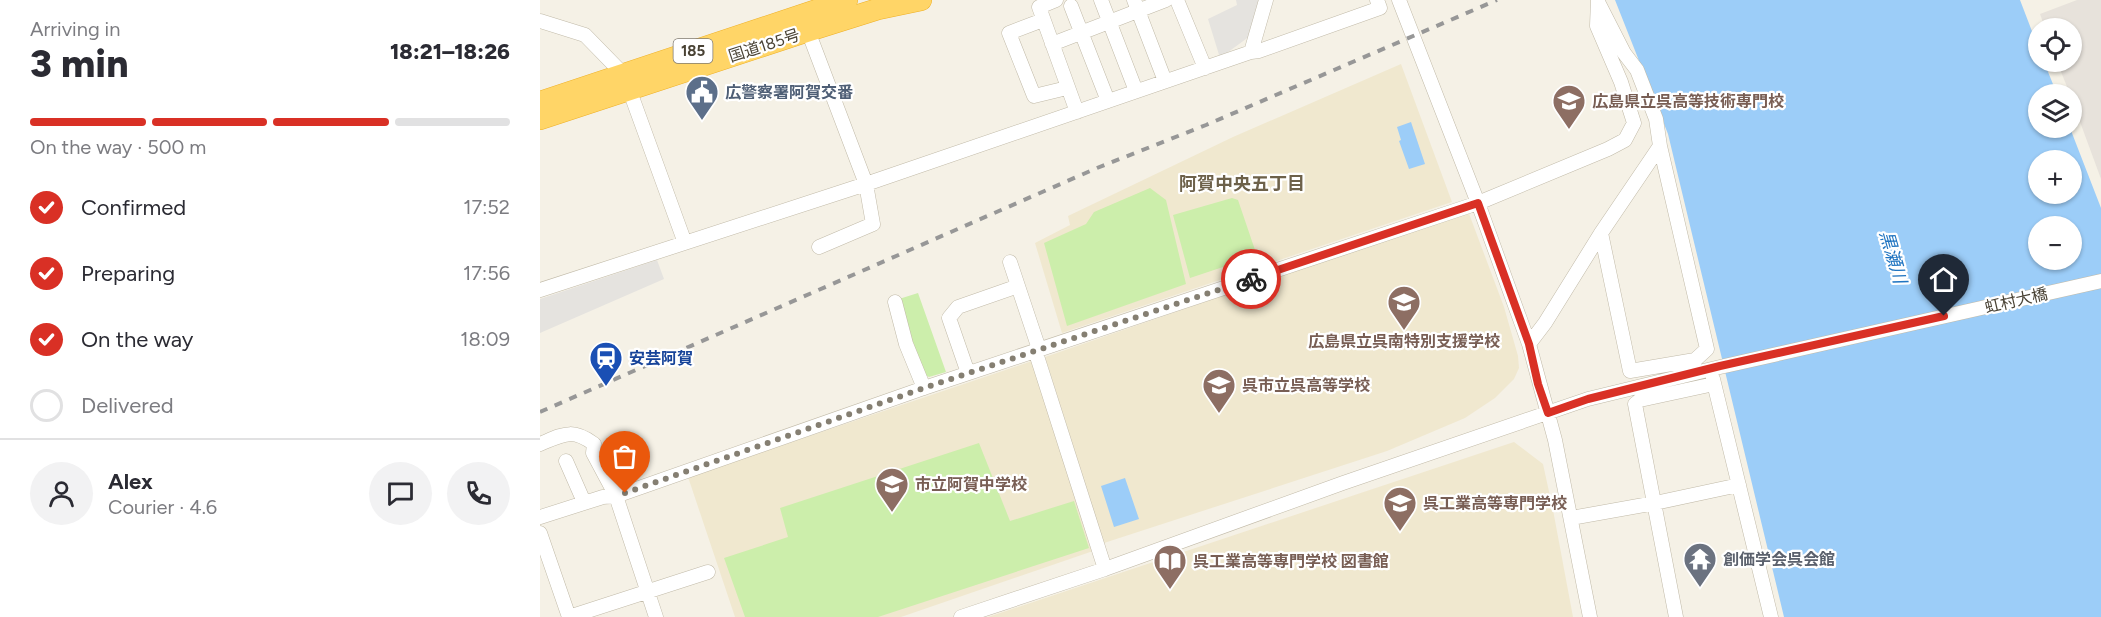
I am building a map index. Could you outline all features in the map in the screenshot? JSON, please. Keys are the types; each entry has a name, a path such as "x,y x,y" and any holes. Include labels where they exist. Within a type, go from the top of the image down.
{"highway":[{"name":"国道185号","path":"540,119 627,82 847,0"},
{"path":"876,5 906,0"},
{"name":"国道185号","path":"540,102 602,80 627,82 808,31 876,5 921,0"}],"street":[{"path":"1056,0 1039,7 1077,112"},
{"path":"1101,0 1136,91"},
{"path":"1052,44 1109,22 1137,6 1166,0"},
{"path":"1177,0 1205,68"},
{"path":"1251,52 1266,0"},
{"path":"540,290 866,184 1259,51 1380,8 1377,0"},
{"path":"1399,0 1478,203 1529,344 1538,384 1548,413 1590,617"},
{"path":"540,517 584,502 616,496 968,373 1478,203 1625,140 1634,123 1630,104 1597,27 1598,0"},
{"path":"1598,0 1624,53 1637,70 1656,119 1660,146 1771,617"},
{"path":"1071,6 1108,101"},
{"path":"1137,6 1165,81"},
{"path":"1043,20 1009,33 1034,96 1067,88"},
{"path":"540,21 585,36 627,82 685,243"},
{"path":"808,31 866,184 873,224 819,247"},
{"path":"1529,344 1660,146"},
{"path":"1601,233 1630,371 1695,360 1713,367"},
{"path":"1010,262 1105,569"},
{"name":"虹村大橋","path":"1713,367 2101,281"},
{"path":"968,373 949,318 958,307 1018,286"},
{"path":"895,302 906,344 924,388"},
{"path":"961,617 1105,569 1343,483 1588,399 1713,367"},
{"path":"1676,617 1635,404 1713,367"},
{"path":"540,444 573,433 582,435 594,444 595,459 616,496 656,617"},
{"path":"566,461 584,502"},
{"path":"1571,518 1739,485"},
{"path":"540,533 569,617 708,572"}],"shaded area":[{"path":"1236,0 1261,0 1250,36 1220,58 1208,19 1237,5"},
{"path":"2077,0 2101,0 2101,179 2082,127 2082,84 2066,84 2061,72 2082,72 2082,18 2041,18 2040,14"},
{"path":"1401,64 1452,202 1062,333 1035,243 1070,225 1068,216 1233,137"},
{"name":"呉市立呉高等学校","path":"1468,211 1504,307 1518,356 1519,368 1514,379 1495,398 1465,418 1387,451 1104,543 1045,357"},
{"path":"657,260 664,279 540,333 540,299"},
{"name":"市立阿賀中学校","path":"1035,360 1096,550 901,617 735,617 688,477"},
{"name":"呉工業高等専門学校","path":"1514,442 1543,464 1573,617 988,617"}],"green space":[{"path":"1150,188 1166,200 1186,284 1067,326 1044,243 1086,224 1094,212"},
{"path":"1232,198 1238,200 1255,250 1253,257 1190,278 1173,215"},
{"path":"918,293 946,372 929,377 925,375 899,299"},
{"path":"979,443 1010,521 1074,501 1089,548 878,617 745,617 724,558 788,537 780,508"}],"water":[{"name":"黒瀬川","path":"1615,0 2020,0 2028,21 2028,72 2048,72 2053,84 2028,84 2028,138 2074,138 2079,150 2028,150 2028,204 2082,204 2082,159 2101,208 2101,617 1784,617 1668,134"},
{"path":"1411,122 1425,164 1409,169 1399,141 1401,140 1397,127"},
{"path":"1125,478 1139,519 1114,527 1101,486"}],"railway":[{"path":"540,412 1097,168 1206,125 1497,0"}],"way so far":[{"path":"625,493 924,388 1251,279"}],"place":[{"name":"広警察署阿賀交番","path":"702,121"},
{"name":"広島県立呉高等技術専門校","path":"1569,130"},
{"name":"広島県立呉南特別支援学校","path":"1404,331"},
{"name":"安芸阿賀","path":"606,387"},
{"name":"呉市立呉高等学校","path":"1219,414"},
{"name":"市立阿賀中学校","path":"892,513"},
{"name":"呉工業高等専門学校","path":"1400,532"},
{"name":"創価学会呉会館","path":"1700,588"},
{"name":"呉工業高等専門学校 図書館","path":"1170,590"}],"district":[{"name":"阿賀中央五丁目","path":"1242,184"}],"route":[{"path":"1251,279 1478,203 1529,344 1538,384 1548,413 1588,399 1720,366 1944,316"}]}
